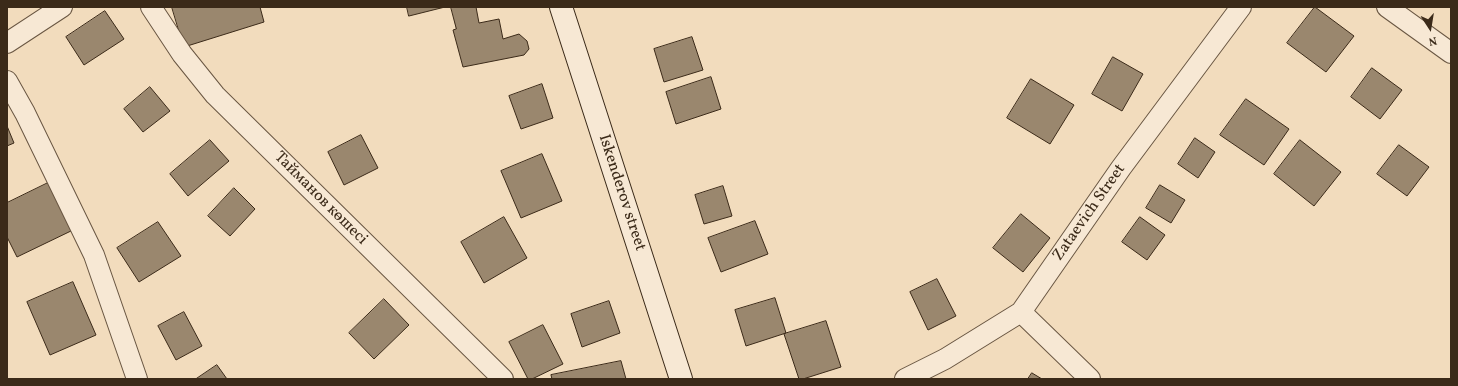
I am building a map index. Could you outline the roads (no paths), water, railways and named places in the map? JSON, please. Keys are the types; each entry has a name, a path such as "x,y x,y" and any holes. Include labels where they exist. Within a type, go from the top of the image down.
{"street":[{"path":"7,43 62,7"},
{"name":"Тайманов көшесі","path":"151,7 182,54 215,95 503,379"},
{"name":"Iskenderov street","path":"561,7 681,379"},
{"name":"Zataevich Street","path":"905,379 945,359 1021,312 1121,168 1241,7"},
{"path":"1387,7 1451,53"},
{"path":"7,81 25,113 94,255 137,379"},
{"path":"1021,312 1090,379"}]}
